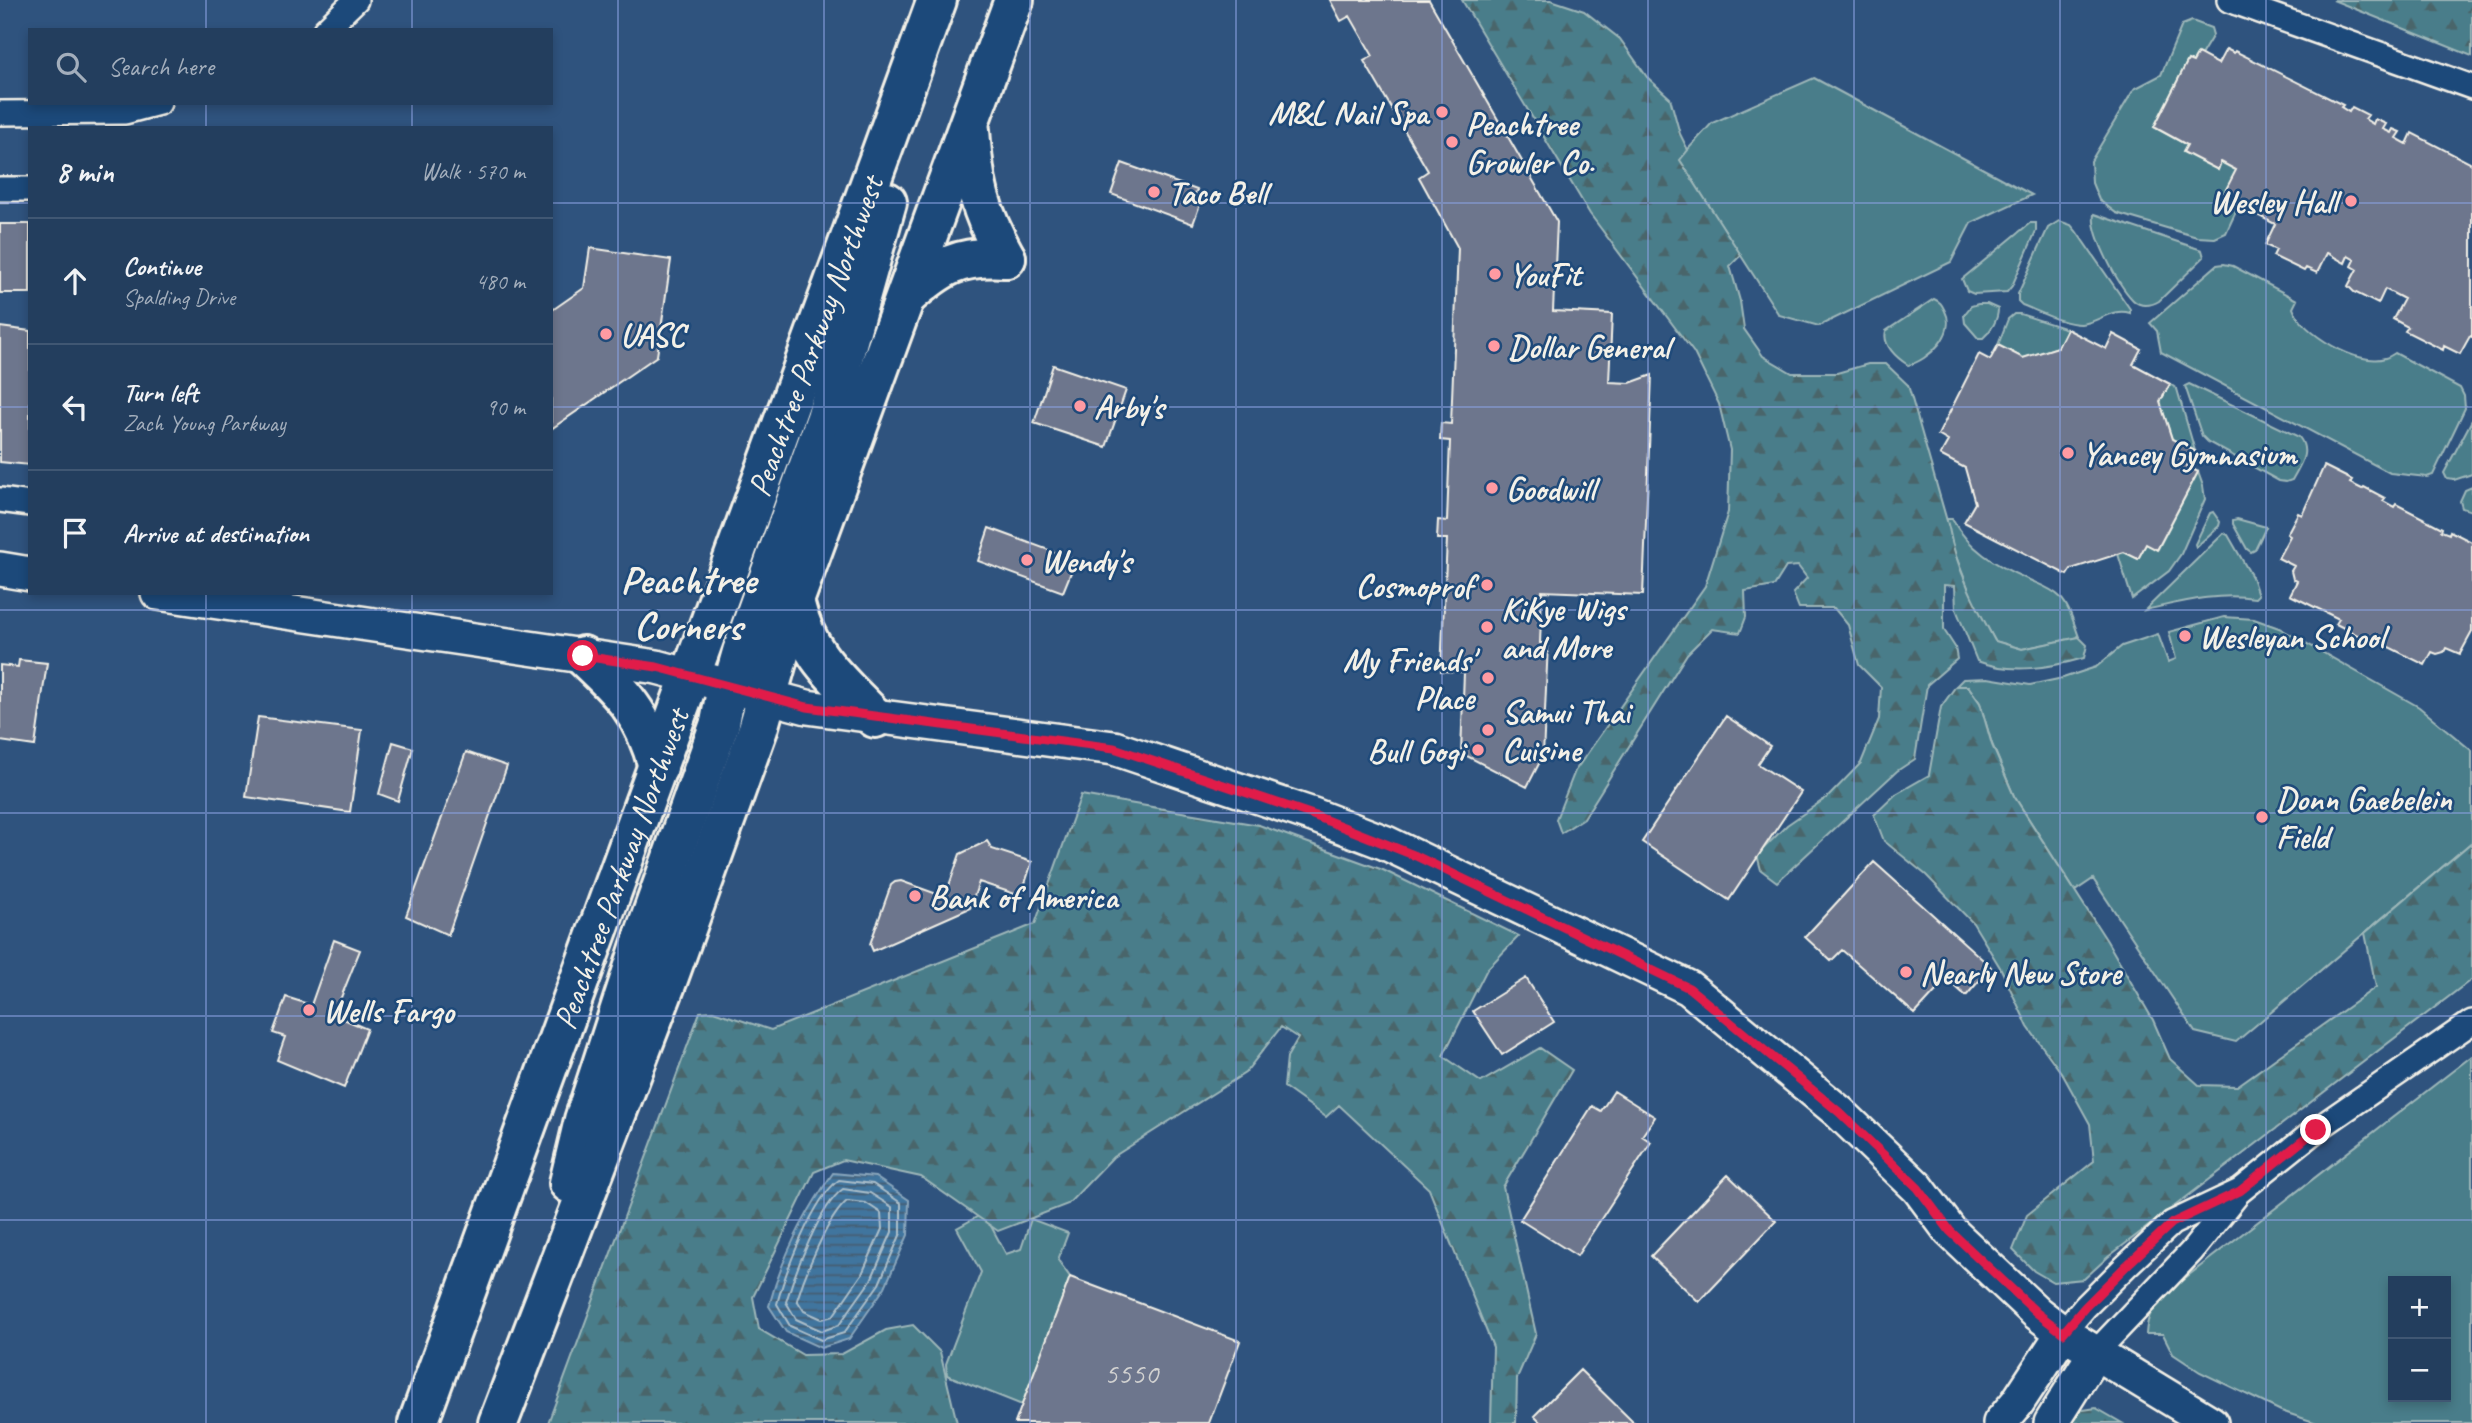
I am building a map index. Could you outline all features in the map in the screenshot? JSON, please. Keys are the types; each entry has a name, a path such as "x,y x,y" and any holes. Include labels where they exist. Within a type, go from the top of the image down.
{"highway":[{"name":"Peachtree Parkway Northwest","path":"418,1423 937,0"},
{"path":"905,297 947,266 968,258 1006,258 988,226 980,204 972,162 974,108 988,0"},
{"path":"742,690 794,601 1014,0"},
{"path":"498,1423 668,979 758,729 742,690 742,652 825,418 866,278 890,192 889,131"},
{"path":"794,601 806,639 816,656 876,718"},
{"path":"583,656 626,698 639,716 658,767"},
{"path":"518,1374 516,1401 519,1423"}],"main road":[{"path":"0,569 28,574"},
{"path":"171,595 657,667 807,707 1114,748 1313,815 1386,843 1689,988 1839,1112 1918,1188 1950,1231 2037,1313 2063,1333 2211,1423"},
{"path":"2000,1423 2017,1403 2063,1333"},
{"path":"2051,1423 2095,1353"}],"street":[{"path":"327,28 356,0"},
{"path":"2229,0 2472,87"},
{"path":"0,113 125,113 152,105"},
{"path":"0,189 28,189"},
{"path":"0,499 28,504"},
{"path":"2095,1353 2192,1251 2240,1191 2316,1130 2472,1023"},
{"path":"2063,1333 2109,1282 2172,1223 2240,1191"}],"green space":[{"path":"1462,0 1551,0 1584,11 1620,39 1647,77 1670,98 1680,134 1688,150 1680,160 1741,255 1730,266 1740,301 1744,329 1763,356 1792,373 1837,373 1868,364 1886,364 1908,385 1956,558 1995,641 2022,649 2079,637 2087,645 2084,658 2044,667 2003,667 1977,661 1956,609 1955,586 1944,585 1944,630 1955,647 1957,659 1927,685 1915,759 1897,771 1777,882 1761,870 1757,855 1787,825 1829,796 1861,763 1879,719 1881,687 1859,665 1848,625 1834,608 1799,608 1793,593 1807,578 1798,566 1786,567 1774,586 1745,591 1746,617 1740,633 1712,629 1687,654 1584,818 1561,833 1556,819 1575,771 1705,586 1728,512 1730,450 1719,404 1694,353 1590,214"},
{"path":"2333,0 2472,0 2472,56"},
{"path":"2192,21 2211,28 2213,35 2201,55 2198,54 2193,62 2188,60 2154,127 2187,145 2184,152 2218,169 2221,162 2236,170 2239,205 2226,233 2215,238 2197,237 2116,213 2099,200 2092,183 2091,161 2134,89 2161,75 2182,25"},
{"path":"1814,78 2032,195 1971,223 1951,262 1819,326 1779,315 1679,159 1712,123"},
{"path":"2094,214 2202,250 2204,257 2159,301 2149,305 2139,304 2127,293 2107,259 2097,234"},
{"path":"2059,221 2071,225 2076,231 2130,309 2130,313 2117,312 2081,324 2051,317 2018,301 2018,294 2048,228"},
{"path":"2030,223 2036,223 2036,231 2007,292 1974,294 1967,291 1962,279"},
{"path":"2217,265 2233,266 2297,300 2293,308 2298,318 2332,346 2361,358 2386,358 2395,353 2460,388 2465,408 2433,475 2427,477 2390,473 2161,352 2157,331 2150,323"},
{"path":"1934,299 1942,305 1948,319 1944,337 1932,352 1908,365 1888,346 1886,331"},
{"path":"1987,304 1998,309 1994,325 1983,338 1978,338 1965,323 1964,315 1971,306"},
{"path":"2014,314 2067,329 2058,347 2023,358 1998,345 2008,319"},
{"path":"2170,384 2177,389 2195,451 2172,439 2160,402"},
{"path":"2189,384 2299,437 2304,453 2292,480 2279,481 2208,442 2202,436 2185,386"},
{"path":"2472,420 2472,474 2454,480 2447,479 2444,473"},
{"path":"2198,472 2205,499 2181,554 2169,571 2132,599 2118,554 2124,552 2138,559 2146,544 2158,549"},
{"path":"2472,487 2472,511 2462,508 2460,501 2465,490"},
{"path":"2213,512 2220,522 2219,526 2196,547 2210,513"},
{"path":"1946,519 1952,519 1966,539 1994,562 2056,594 2066,606 2079,637 2022,649 1995,641 1974,603 1952,546"},
{"path":"2233,520 2266,527 2255,550 2251,552 2233,524"},
{"path":"2224,533 2228,535 2252,577 2258,595 2255,598 2213,597 2145,610"},
{"name":"Donn Gaebelein Field","path":"2224,617 2254,619 2279,628 2419,707 2472,751 2472,842 2236,1042 2195,1032 2093,879 2075,891 2014,796 1992,744 1980,703 1968,686 1956,686 1963,679 1988,678 2030,685 2063,678 2096,667 2122,646 2158,634 2168,662 2176,659 2169,632"},
{"path":"1956,686 1968,686 1980,703 1992,745 2014,796 2107,941 2153,1020 2170,1059 2199,1085 2237,1086 2376,987 2365,933 2472,842 2472,979 2108,1257 2084,1279 2053,1282 2034,1271 2013,1250 2027,1215 2094,1161 2090,1124 2063,1075 2028,1027 2001,969 1973,923 1926,875 1884,841 1874,815 1896,794 1929,775 1941,707"},
{"path":"1081,795 1259,825 1383,870 1519,936 1487,969 1443,1056 1481,1082 1540,1048 1572,1070 1503,1187 1536,1334 1517,1378 1516,1423 1491,1423 1493,1347 1429,1189 1339,1105 1326,1117 1284,1087 1287,1057 1298,1038 1281,1027 1245,1073 1113,1157 1068,1204 998,1231 921,1177 843,1160 814,1172 753,1297 759,1329 803,1355 842,1354 886,1330 913,1325 940,1352 957,1423 548,1423 700,1012 713,1011 771,1030 1035,924"},
{"path":"2472,1056 2472,1423 2317,1423 2281,1411 2200,1372 2173,1354 2163,1334 2146,1334 2148,1321 2158,1301"},
{"path":"984,1213 1006,1254 1021,1249 1031,1219 1068,1233 1058,1260 1070,1277 1022,1405 947,1375 946,1364 981,1272 957,1228"},
{"path":"2096,1408 2122,1423 2066,1423 2071,1412"}],"water":[{"path":"833,1173 875,1177 909,1200 908,1235 885,1287 849,1339 821,1348 786,1332 769,1306 780,1270 795,1236"}],"building":[{"path":"1330,0 1429,0 1557,222 1553,311 1612,314 1609,382 1630,383 1652,375 1643,595 1542,591 1540,643 1548,643 1543,756 1527,787 1461,753 1464,672 1441,671 1447,539 1437,539 1438,520 1447,521 1450,441 1440,440 1441,423 1451,424 1458,248 1419,177 1428,171 1364,61 1373,56 1350,16 1341,21"},
{"name":"Wesley Hall","path":"2226,49 2343,105 2341,107 2349,112 2352,107 2368,115 2365,119 2373,124 2375,119 2386,124 2383,129 2391,133 2393,129 2400,132 2396,138 2407,144 2412,133 2472,164 2472,337 2470,336 2460,354 2444,346 2443,350 2405,331 2408,327 2393,319 2404,299 2385,289 2378,304 2354,292 2348,286 2357,269 2352,266 2355,260 2348,256 2345,263 2327,253 2317,273 2306,268 2304,271 2273,256 2276,250 2265,245 2275,224 2222,197 2236,170 2221,162 2218,170 2183,152 2187,145 2154,127 2188,60 2193,62 2198,53 2218,64"},
{"name":"Taco Bell","path":"1122,163 1197,190 1194,196 1202,199 1193,224 1111,194"},
{"path":"0,224 28,224 28,293 0,293"},
{"name":"UASC","path":"590,248 671,260 657,356 553,428 553,310 584,288"},
{"path":"0,327 28,331 28,465 0,462"},
{"name":"Yancey Gymnasium","path":"2067,329 2106,349 2113,334 2141,349 2133,364 2170,384 2160,402 2172,439 2195,451 2187,466 2198,472 2157,550 2146,544 2138,559 2124,552 2071,569 2067,575 1964,522 1975,503 1965,468 1940,455 1948,441 1938,435 1979,354 1990,360 1998,345 2023,358 2058,347"},
{"name":"Arby's","path":"1053,365 1126,390 1106,447 1034,423"},
{"path":"2324,466 2352,480 2350,483 2385,498 2383,501 2394,507 2396,504 2442,528 2441,531 2449,534 2450,531 2472,542 2472,632 2460,654 2446,648 2444,652 2437,654 2432,652 2425,665 2336,624 2339,619 2290,595 2297,581 2293,579 2291,571 2294,566 2278,558 2290,536 2287,534 2298,513 2302,515"},
{"name":"Wendy's","path":"989,528 1076,560 1063,592 978,561"},
{"path":"19,660 47,663 35,746 0,741 0,665 18,667"},
{"path":"1726,716 1770,746 1758,764 1801,792 1729,900 1642,842"},
{"path":"258,717 362,730 350,812 246,797"},
{"path":"393,742 413,748 398,801 379,794"},
{"path":"466,752 507,766 448,935 406,916"},
{"name":"Bank of America","path":"987,841 992,849 1032,862 1021,896 979,882 970,908 873,951 870,944 891,885 901,881 945,897 960,854"},
{"path":"1874,862 1991,967 1966,996 1947,979 1915,1014 1842,950 1831,961 1805,937"},
{"name":"Wells Fargo","path":"334,940 360,950 334,1015 367,1029 344,1088 277,1060 285,1037 273,1033 286,997 311,1005"},
{"path":"1526,978 1554,1022 1502,1055 1473,1011"},
{"path":"1614,1091 1655,1117 1642,1136 1651,1142 1577,1256 1520,1220 1592,1106 1601,1111"},
{"path":"1728,1175 1776,1221 1699,1302 1651,1256"},
{"path":"1070,1277 1240,1341 1209,1423 1015,1423"},
{"path":"1580,1370 1634,1423 1541,1423 1534,1416"}],"place":[{"name":"M&L Nail Spa","path":"1442,112"},
{"name":"Peachtree Growler Co.","path":"1452,142"},
{"name":"Taco Bell","path":"1154,192"},
{"name":"Wesley Hall","path":"2351,201"},
{"name":"YouFit","path":"1495,274"},
{"name":"UASC","path":"606,334"},
{"name":"Dollar General","path":"1494,346"},
{"name":"Arby's","path":"1080,406"},
{"name":"Yancey Gymnasium","path":"2068,453"},
{"name":"Goodwill","path":"1492,488"},
{"name":"Wendy's","path":"1027,560"},
{"name":"Cosmoprof","path":"1487,585"},
{"name":"KiKye Wigs and More","path":"1487,627"},
{"name":"Wesleyan School","path":"2185,636"},
{"name":"My Friends' Place","path":"1488,678"},
{"name":"Samui Thai Cuisine","path":"1488,730"},
{"name":"Bull Gogi","path":"1478,750"},
{"name":"Donn Gaebelein Field","path":"2262,817"},
{"name":"Bank of America","path":"915,896"},
{"name":"Nearly New Store","path":"1906,972"},
{"name":"Wells Fargo","path":"309,1010"}],"district":[{"name":"Peachtree Corners","path":"688,602"}],"route":[{"path":"583,656 657,667 807,707 1114,748 1313,815 1416,856 1689,988 1839,1112 1918,1188 1950,1231 2037,1313 2063,1333 2085,1307 2172,1223 2240,1191 2316,1130"}]}
